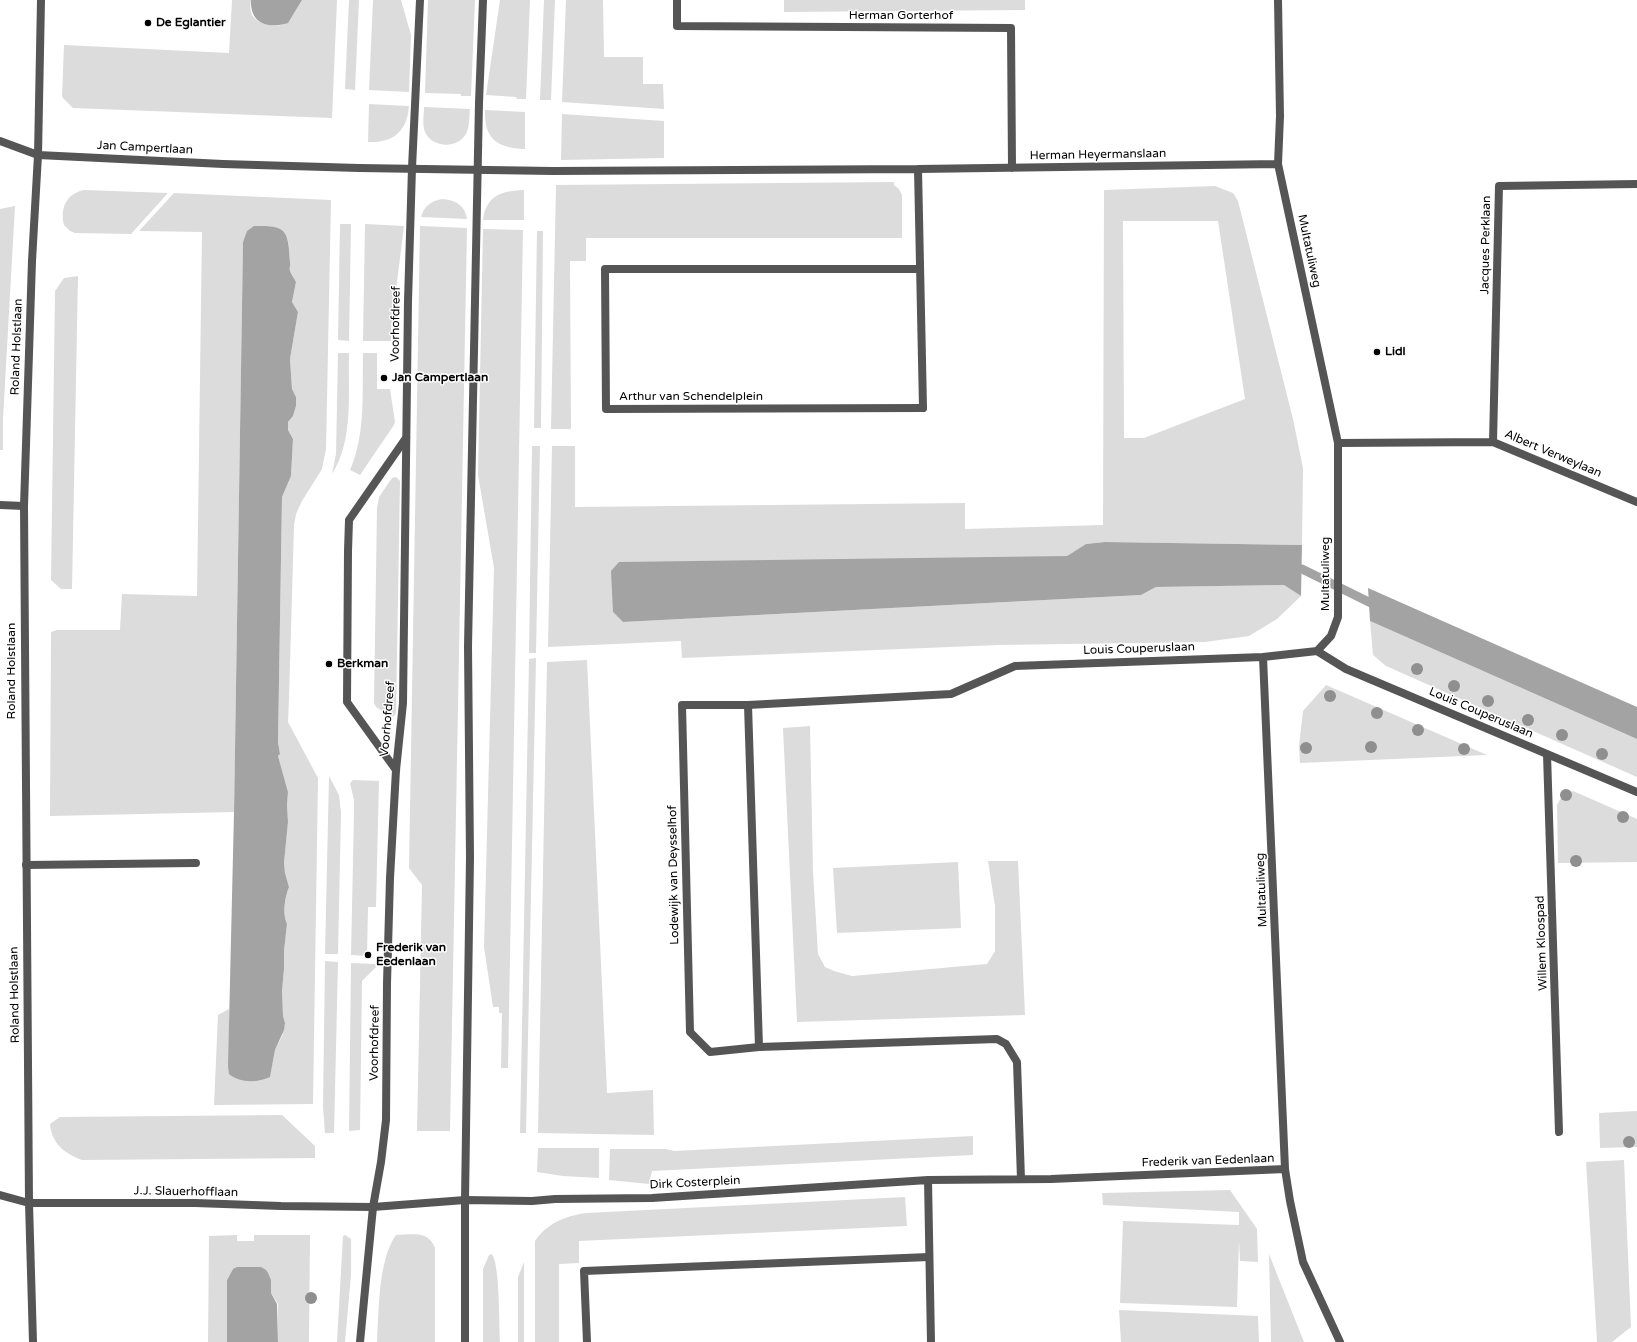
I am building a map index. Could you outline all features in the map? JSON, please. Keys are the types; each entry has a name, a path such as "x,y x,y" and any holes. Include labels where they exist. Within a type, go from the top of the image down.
{"street":[{"name":"Roland Holstlaan","path":"34,1342 29,1204 24,506 32,261 38,155 41,0"},
{"name":"Voorhofdreef","path":"360,1342 373,1207 381,1162 386,1120 388,937 396,770 403,703 408,301 412,168 420,0"},
{"path":"464,1342 464,1200 470,857 468,646 477,169 483,0"},
{"name":"Herman Gorterhof","path":"677,0 677,26 1011,28 1012,168"},
{"name":"Multatuliweg","path":"1278,0 1280,116 1278,164 1338,442 1338,617 1331,636 1317,652"},
{"name":"Jan Campertlaan","path":"0,141 38,155 223,164 359,168 477,169"},
{"name":"Herman Heyermanslaan","path":"918,169 1278,164"},
{"path":"477,169 560,171 918,169"},
{"name":"Arthur van Schendelplein","path":"918,169 923,408 606,409 605,269 920,269"},
{"name":"Jacques Perklaan","path":"1493,442 1499,186 1637,184"},
{"path":"396,770 347,702 348,551 350,520 406,438"},
{"name":"Albert Verweylaan","path":"1338,442 1493,442 1637,502"},
{"path":"0,505 24,506"},
{"path":"1263,656 1317,652"},
{"name":"Louis Couperuslaan","path":"1317,652 1346,669 1637,792"},
{"name":"Multatuliweg","path":"1263,656 1285,1169"},
{"name":"Louis Couperuslaan","path":"1015,666 1263,656"},
{"name":"Lodewijk van Deysselhof","path":"1015,666 950,694 748,705 682,706 690,1032 710,1052 759,1047 997,1039 1006,1044 1016,1062 1021,1179"},
{"path":"748,705 759,1047"},
{"name":"Willem Kloospad","path":"1547,754 1559,1132"},
{"path":"26,865 196,863"},
{"name":"Frederik van Eedenlaan","path":"1021,1179 1285,1169 1290,1202 1303,1262 1340,1342"},
{"name":"Dirk Costerplein","path":"373,1207 464,1200 532,1201 555,1199 652,1198 928,1180 1021,1179"},
{"path":"928,1180 931,1342"},
{"name":"J.J. Slauerhofflaan","path":"0,1195 29,1204 195,1204 373,1207"},
{"path":"587,1342 584,1271 929,1257"}],"shaded area":[{"path":"232,0 251,0 251,12 254,18 262,23 275,26 286,22 302,0 337,0 332,118 73,108 62,97 64,45 229,53"},
{"path":"251,0 302,0 288,23 281,25 267,25 262,23 254,15 251,8"},
{"path":"349,0 359,0 355,90 345,89"},
{"path":"373,0 401,0 411,35 409,92 369,90"},
{"path":"428,0 475,0 471,96 461,96 461,94 425,93"},
{"path":"500,0 530,0 526,99 486,95"},
{"path":"544,0 555,0 551,100 540,100"},
{"path":"566,0 603,0 604,57 643,57 643,84 663,84 664,109 562,102"},
{"path":"784,0 1025,0 1025,10 784,12"},
{"path":"369,104 409,106 408,115 402,129 391,138 377,142 368,142"},
{"path":"424,107 470,109 469,125 466,134 462,139 451,144 439,144 433,141 428,137 424,129"},
{"path":"485,110 525,112 525,149 507,147 494,140 487,128"},
{"path":"562,114 664,121 664,158 561,160"},
{"path":"894,182 894,185 899,189 902,195 902,238 586,238 586,261 570,261 571,429 551,429 556,185"},
{"path":"1215,186 1233,193 1238,201 1293,419 1303,468 1302,545 1105,542 1086,544 1067,556 613,612 623,622 1141,595 1156,587 1284,585 1301,596 1277,619 1249,636 1205,642 998,645 682,658 681,641 548,647 552,446 575,446 575,507 965,503 965,529 1103,525 1104,190","holes":["1123,221 1218,221 1245,399 1144,438 1124,438"]},
{"path":"84,190 168,193 131,234 75,233 70,231 64,225 64,208 69,198"},
{"path":"524,190 524,220 483,220 488,205 496,196 502,193"},
{"path":"174,193 331,200 326,449 322,469 302,501 296,514 294,525 288,722 318,778 313,1104 214,1105 218,1015 229,1009 229,1074 270,1076 275,1050 282,1036 285,1023 283,1016 282,991 287,924 285,920 285,906 289,887 284,863 288,822 288,792 278,756 280,754 278,742 282,497 291,476 293,439 288,430 288,422 293,416 296,406 296,397 292,389 290,359 298,312 292,302 296,282 290,270 287,237 280,229 266,226 254,227 249,231 243,242 234,812 50,816 51,632 57,630 120,630 122,594 197,596 202,232 139,231"},
{"path":"442,199 459,204 464,210 467,219 421,217 428,205 434,201"},
{"path":"15,206 3,419 3,450 0,450 0,209"},
{"path":"340,224 351,224 349,341 338,340"},
{"path":"365,224 404,226 391,330 391,341 363,341"},
{"path":"254,226 274,227 280,229 287,237 290,270 296,282 292,302 298,312 290,359 292,389 296,397 296,406 293,416 288,422 288,430 293,439 291,476 282,497 278,742 280,754 278,756 288,792 288,822 284,863 289,887 285,905 285,920 287,924 282,991 283,1016 285,1023 284,1030 275,1050 270,1077 249,1081 233,1077 229,1074 228,1066 234,812 243,242 247,231"},
{"path":"420,226 467,228 450,1131 417,1131 422,885 409,868"},
{"path":"483,229 523,230 508,1068 501,1068 502,1013 499,1013 499,1007 493,1007 484,947 494,568 478,475"},
{"path":"537,231 543,231 541,428 534,428"},
{"path":"78,276 72,589 61,589 51,580 55,291 64,278"},
{"path":"338,353 349,353 349,399 347,431 344,446 339,461 332,474 336,454"},
{"path":"363,353 377,353 377,389 390,389 395,422 360,475 350,470 359,442 361,427 363,398"},
{"path":"532,446 540,446 536,653 529,653"},
{"path":"396,477 400,481 396,713 391,717 376,707 374,703 377,508 379,497 392,478"},
{"path":"1105,542 1302,545 1301,596 1284,585 1156,587 1141,595 623,622 613,612 611,571 619,562 1067,556 1086,544"},
{"path":"1368,588 1637,707 1637,739 1370,621"},
{"path":"1370,621 1637,739 1637,777 1386,666 1373,655"},
{"path":"536,658 526,1133 520,1133 529,659"},
{"path":"587,660 607,1093 653,1090 654,1135 538,1133 547,662"},
{"path":"1326,685 1487,755 1300,763 1299,746 1303,711"},
{"path":"810,726 813,871 818,954 825,967 852,976 987,964 995,951 995,906 988,861 1018,861 1025,1015 797,1022 783,728"},
{"path":"329,776 339,795 341,813 338,954 325,954"},
{"path":"353,780 379,781 376,907 368,907 367,956 351,955 354,800 350,783"},
{"path":"1573,791 1637,819 1637,862 1558,863 1557,805 1562,796"},
{"path":"958,862 961,928 837,933 833,868"},
{"path":"325,961 338,962 334,1133 325,1133 323,1107"},
{"path":"351,963 375,964 376,967 362,981 360,1130 349,1131"},
{"path":"1637,1111 1637,1147 1600,1148 1599,1113"},
{"path":"282,1115 315,1146 315,1158 82,1160 64,1151 60,1147 53,1137 50,1124 60,1117"},
{"path":"973,1136 973,1155 652,1171 649,1184 609,1180 610,1149 666,1149 674,1151"},
{"path":"538,1148 599,1148 599,1178 563,1176 537,1172"},
{"path":"1624,1160 1631,1327 1612,1342 1597,1342 1586,1162"},
{"path":"1230,1190 1257,1229 1258,1262 1240,1261 1239,1240 1237,1307 1120,1303 1123,1221 1239,1225 1239,1212 1103,1205 1102,1193"},
{"path":"905,1197 907,1226 579,1241 579,1263 559,1264 559,1342 535,1342 535,1241 545,1229 564,1218 586,1213"},
{"path":"414,1234 424,1236 432,1242 435,1248 435,1342 377,1342 380,1286 386,1258 396,1235"},
{"path":"237,1235 237,1241 254,1241 254,1235 310,1235 309,1342 278,1342 278,1304 271,1293 271,1280 233,1269 227,1280 227,1342 208,1342 209,1236"},
{"path":"345,1235 351,1239 351,1275 345,1342 337,1342 343,1236"},
{"path":"492,1254 495,1260 498,1282 500,1342 483,1342 483,1269 489,1255"},
{"path":"1269,1254 1304,1342 1271,1342"},
{"path":"524,1262 524,1342 518,1342 518,1277"},
{"path":"237,1267 261,1267 268,1273 271,1280 271,1293 277,1304 278,1342 227,1342 227,1280 233,1269"},
{"path":"1119,1310 1258,1316 1259,1342 1121,1342"}],"waterway":[{"path":"1290,569 1302,569 1379,607"}],"place":[{"name":"De Eglantier","path":"148,23"},
{"name":"Lidl","path":"1377,352"},
{"name":"Jan Campertlaan","path":"384,378"},
{"name":"Berkman","path":"329,664"},
{"name":"Frederik van Eedenlaan","path":"368,955"}]}
